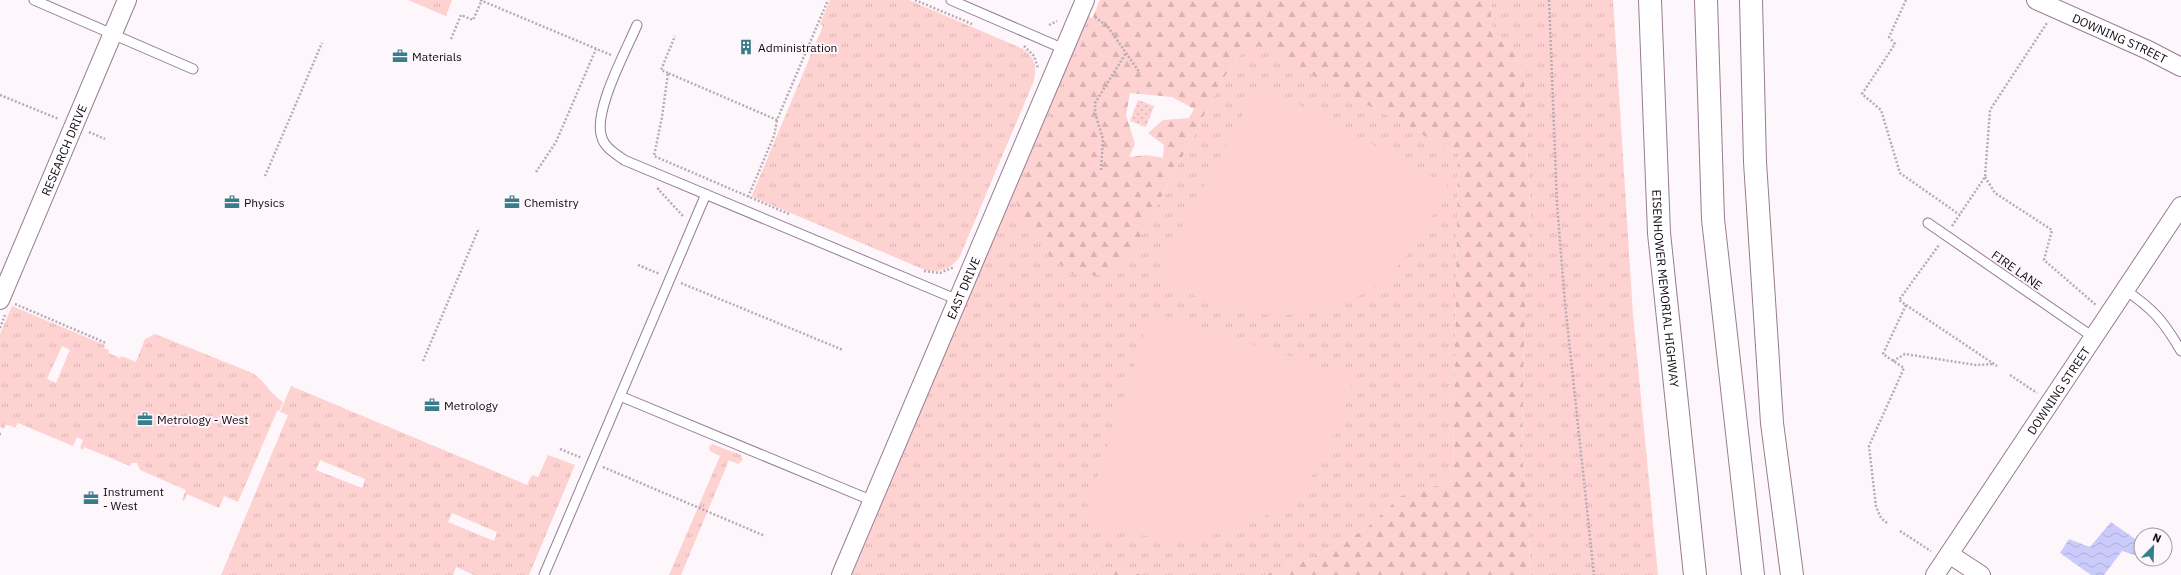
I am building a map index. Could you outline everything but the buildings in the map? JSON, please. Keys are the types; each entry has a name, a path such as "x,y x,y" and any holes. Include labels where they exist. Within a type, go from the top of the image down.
{"highway":[{"name":"EISENHOWER MEMORIAL HIGHWAY","path":"1650,0 1659,233 1695,575"},
{"path":"1706,0 1713,219 1753,575"},
{"path":"1709,67 1713,0"},
{"path":"1751,0 1755,162 1772,415 1792,575"}],"street":[{"name":"RESEARCH DRIVE","path":"5,301 126,0"},
{"name":"DOWNING STREET","path":"2036,0 2181,67"},
{"name":"EAST DRIVE","path":"841,575 1064,49 1088,8"},
{"name":"DOWNING STREET","path":"1943,563 2124,289 2181,206"},
{"path":"1943,563 1981,575"}],"lane":[{"path":"34,0 194,68"},
{"path":"951,0 1064,49"},
{"path":"637,25 601,110 599,125 602,139 610,150 624,160 958,300"},
{"path":"544,575 706,194"},
{"name":"FIRE LANE","path":"1928,223 2093,337"},
{"path":"2124,289 2150,307 2168,328 2181,351"},
{"path":"620,396 873,501"}],"path":[{"path":"451,39 461,15 473,20 481,0 622,60"},
{"path":"748,197 774,136 777,120 828,0"},
{"path":"915,0 974,25"},
{"path":"1549,0 1557,204 1564,303 1594,575"},
{"path":"1906,0 1889,37 1895,44 1862,94 1881,110 1900,172 1960,215"},
{"path":"1088,8 1108,27 1140,73"},
{"path":"1997,366 1900,300 1985,177 1990,110 2056,9"},
{"path":"676,36 661,70 777,120"},
{"path":"265,176 322,43"},
{"path":"1018,43 1034,56 1038,73"},
{"path":"536,172 556,142 596,49"},
{"path":"1101,170 1103,139 1095,113 1095,103 1126,53"},
{"path":"668,73 662,118 654,156 796,217"},
{"path":"0,95 60,120"},
{"path":"84,130 105,139"},
{"path":"1985,177 1995,193 2052,230 2044,260 2107,315"},
{"path":"423,361 479,228"},
{"path":"921,270 940,273 958,264"},
{"path":"638,265 662,275"},
{"path":"678,281 844,350"},
{"path":"5,301 106,343"},
{"path":"1887,522 1881,518 1876,507 1869,446 1904,368 1883,354 1906,305"},
{"path":"1893,361 1905,354 1976,365 1994,364"},
{"path":"2010,375 2050,402"},
{"path":"560,449 584,459"},
{"path":"600,466 765,536"},
{"path":"1900,531 1943,563"}],"green space":[{"path":"408,0 452,0 446,16"},
{"path":"830,0 909,0 1021,48 1032,58 1035,68 1033,83 960,256 953,264 945,269 936,271 925,270 753,197 752,195 823,26 820,24"},
{"path":"1100,0 1490,0 1493,34 1514,51 1524,76 1530,206 1524,341 1522,456 1529,527 1530,575 1264,575 1312,558 1366,529 1401,496 1453,481 1458,154 1259,46 1239,56 1223,79 1133,251 1124,262 1099,276 1072,273 1050,256 1022,220 1016,199","holes":["1130,93 1172,97 1194,109 1189,118 1163,120 1148,133 1164,145 1163,158 1147,155 1129,157 1135,144 1126,115"]},
{"path":"1490,0 1613,0 1633,315 1658,575 1530,575 1529,527 1522,456 1524,341 1530,206 1524,76 1514,51 1493,34"},
{"path":"1087,16 1093,19 1016,199 1133,251 1223,79 1239,56 1259,45 1458,154 1453,481 1401,496 1366,529 1312,558 1264,575 1143,575 1101,566 1097,575 852,575"},
{"path":"1268,88 1448,185 1422,235 1396,268 1386,278 1368,291 1327,309 1282,315 1260,314 1237,310 1200,298 1155,275 1256,91"},
{"path":"1138,100 1154,106 1146,127 1130,121"},
{"path":"12,306 105,345 104,348 109,350 108,353 120,358 121,356 136,362 145,339 155,334 255,375 278,399 283,402 279,411 277,411 238,502 224,496 219,508 187,494 184,501 182,500 186,490 140,470 137,463 132,463 130,466 84,447 83,450 80,448 83,440 77,437 73,446 18,423 15,428 6,424 4,429 0,427 0,334","holes":["62,346 70,350 56,383 47,379"]},
{"path":"1159,314 1354,377 1337,431 1325,456 1309,480 1294,496 1276,510 1257,521 1214,535 1192,538 1169,538 1131,533 1083,519 1149,320"},
{"path":"291,386 527,485 532,475 538,477 548,455 575,465 529,575 474,575 456,567 453,575 221,575 288,415 280,412","holes":["320,460 365,479 362,488 316,470","452,513 497,532 494,541 448,522"]},
{"path":"712,444 741,455 743,460 738,464 729,460 681,575 669,575 720,456 710,451 709,447"},
{"path":"1101,566 1143,575 1097,575"}],"water":[{"path":"2111,522 2133,537 2133,554 2122,551 2104,575 2091,575 2060,553 2069,539 2090,547"}],"place":[{"name":"Administration","path":"746,47"},
{"name":"Materials","path":"400,56"},
{"name":"Physics","path":"232,202"},
{"name":"Chemistry","path":"512,202"},
{"name":"Metrology","path":"432,405"},
{"name":"Metrology - West","path":"145,419"},
{"name":"Instrument - West","path":"91,498"}]}
